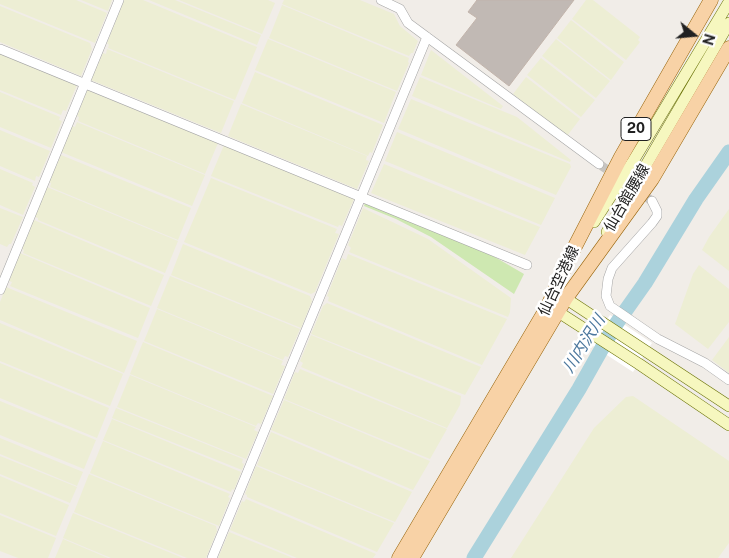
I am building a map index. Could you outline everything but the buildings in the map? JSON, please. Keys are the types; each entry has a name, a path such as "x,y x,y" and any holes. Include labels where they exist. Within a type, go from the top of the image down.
{"main road":[{"name":"仙台空港線","path":"412,558 553,309 554,290 567,262 621,157 711,0"},
{"path":"711,43 729,2"},
{"path":"711,43 729,22"},
{"name":"仙台館腰線","path":"567,262 711,43"},
{"name":"仙台館腰線","path":"584,272 711,43"},
{"name":"仙台空港線","path":"400,558 553,309 566,298 652,179 729,48"},
{"path":"554,290 729,406"},
{"path":"553,309 729,425"}],"street":[{"path":"0,290 119,0"},
{"path":"380,0 400,9 408,23 427,38 599,164"},
{"path":"212,558 427,38"},
{"path":"0,49 527,265"},
{"path":"652,201 657,211 657,216 612,268 608,278 606,296 613,310 658,339 705,363 729,380"}],"green space":[{"path":"0,0 76,0 107,13 95,43 0,4"},
{"path":"81,0 112,0 108,11"},
{"path":"124,0 143,0 257,47 235,100 108,48 109,45 107,43"},
{"path":"149,0 175,0 261,35 257,45"},
{"path":"179,0 268,0 275,3 262,34"},
{"path":"284,0 360,0 394,14 400,26 418,41 413,53 409,56 282,4"},
{"path":"586,0 593,0 640,37 638,40 640,42 626,60 572,19"},
{"path":"282,5 409,58 409,63 397,91 269,38"},
{"path":"0,6 90,43 92,49 81,76 0,42"},
{"path":"571,20 624,62 611,80 557,38"},
{"path":"268,39 396,92 384,123 255,70"},
{"path":"556,39 610,81 596,98 542,56"},
{"path":"107,49 234,101 221,133 91,80 103,53 106,54"},
{"path":"431,50 503,106 501,109 421,75"},
{"path":"0,53 77,85 66,111 63,110 61,115 0,90"},
{"path":"541,58 595,100 581,117 527,75"},
{"path":"255,72 383,125 372,153 370,152 368,156 242,103"},
{"path":"420,77 517,117 571,160 570,162 412,96"},
{"path":"526,77 580,119 567,136 513,94"},
{"path":"87,90 218,143 205,174 78,121 79,117 77,116"},
{"path":"0,92 60,117 59,120 62,121 51,148 0,127"},
{"path":"411,99 570,164 571,167 556,195 398,129"},
{"path":"241,104 367,156 366,160 369,161 357,189 228,136"},
{"path":"77,122 205,175 192,206 61,152 72,126 75,127"},
{"path":"0,130 50,151 39,177 36,176 35,181 0,166"},
{"path":"397,132 555,198 541,225 385,161"},
{"path":"224,145 354,199 342,226 339,225 338,227 211,176"},
{"path":"61,155 191,208 178,240 50,187 51,183 49,182"},
{"path":"384,164 540,227 525,255 371,193"},
{"path":"0,169 33,183 32,185 35,187 23,215 0,205"},
{"path":"211,178 337,229 335,233 339,234 315,292 311,294 184,242"},
{"path":"47,187 178,241 165,273 38,220 35,217"},
{"path":"365,203 488,253 524,274 514,294 431,237 396,219 364,206"},
{"path":"0,208 23,217 11,244 7,247 0,244"},
{"path":"363,208 428,239 511,298 508,317 349,252 351,248 348,245"},
{"path":"729,209 729,271 702,250"},
{"path":"34,220 164,275 151,306 23,253 24,250 22,249"},
{"path":"183,244 310,296 312,301 301,328 171,275"},
{"path":"20,253 150,308 138,338 10,286 12,282 9,281"},
{"path":"348,254 507,319 482,365 328,301 329,297 327,296 342,258 346,260"},
{"path":"699,265 729,289 729,322 708,349 675,324 693,274"},
{"path":"170,276 300,329 288,357 285,356 283,360 157,308"},
{"path":"6,287 137,341 124,373 0,320 0,302"},
{"path":"327,303 481,367 465,395 311,334 323,306"},
{"path":"157,309 283,361 281,365 285,366 273,394 144,341"},
{"path":"0,323 123,374 110,406 0,361"},
{"path":"311,335 461,396 460,405 447,428 301,367 303,363 300,361"},
{"path":"729,337 729,373 712,360"},
{"path":"143,342 273,396 261,424 258,423 256,426 130,374"},
{"path":"0,363 109,408 97,438 0,398"},
{"path":"300,369 447,429 430,459 284,399 295,372 298,373"},
{"path":"130,375 256,427 254,430 258,432 246,459 117,407"},
{"path":"633,396 729,461 729,543 718,558 511,558 594,428 626,397"},
{"path":"284,400 430,461 413,490 271,430"},
{"path":"0,401 96,440 84,469 0,435"},
{"path":"116,408 243,459 242,470 112,418"},
{"path":"112,419 241,472 234,490 232,489 231,492 103,440"},
{"path":"271,432 412,492 395,522 257,465"},
{"path":"0,438 83,472 77,486 0,454"},
{"path":"103,441 230,494 219,526 90,473"},
{"path":"0,456 77,487 70,503 0,474"},
{"path":"256,466 394,523 377,552 247,497 245,494"},
{"path":"89,474 216,526 217,531 206,558 187,558 74,512"},
{"path":"0,476 69,505 56,536 0,513"},
{"path":"246,499 376,554 373,558 297,558 230,530 242,501 244,502"},
{"path":"73,513 183,558 111,558 63,538"},
{"path":"0,515 56,538 48,558 18,558 0,551"},
{"path":"229,532 293,558 218,558"},
{"path":"63,539 108,558 55,558"}],"pier":[{"path":"610,315 652,343 633,372 590,344"}],"waterway":[{"name":"川内沢川","path":"474,558 579,389 614,327 645,283 696,199 729,152"}],"tunnel":[{"path":"599,164 652,201"}]}
